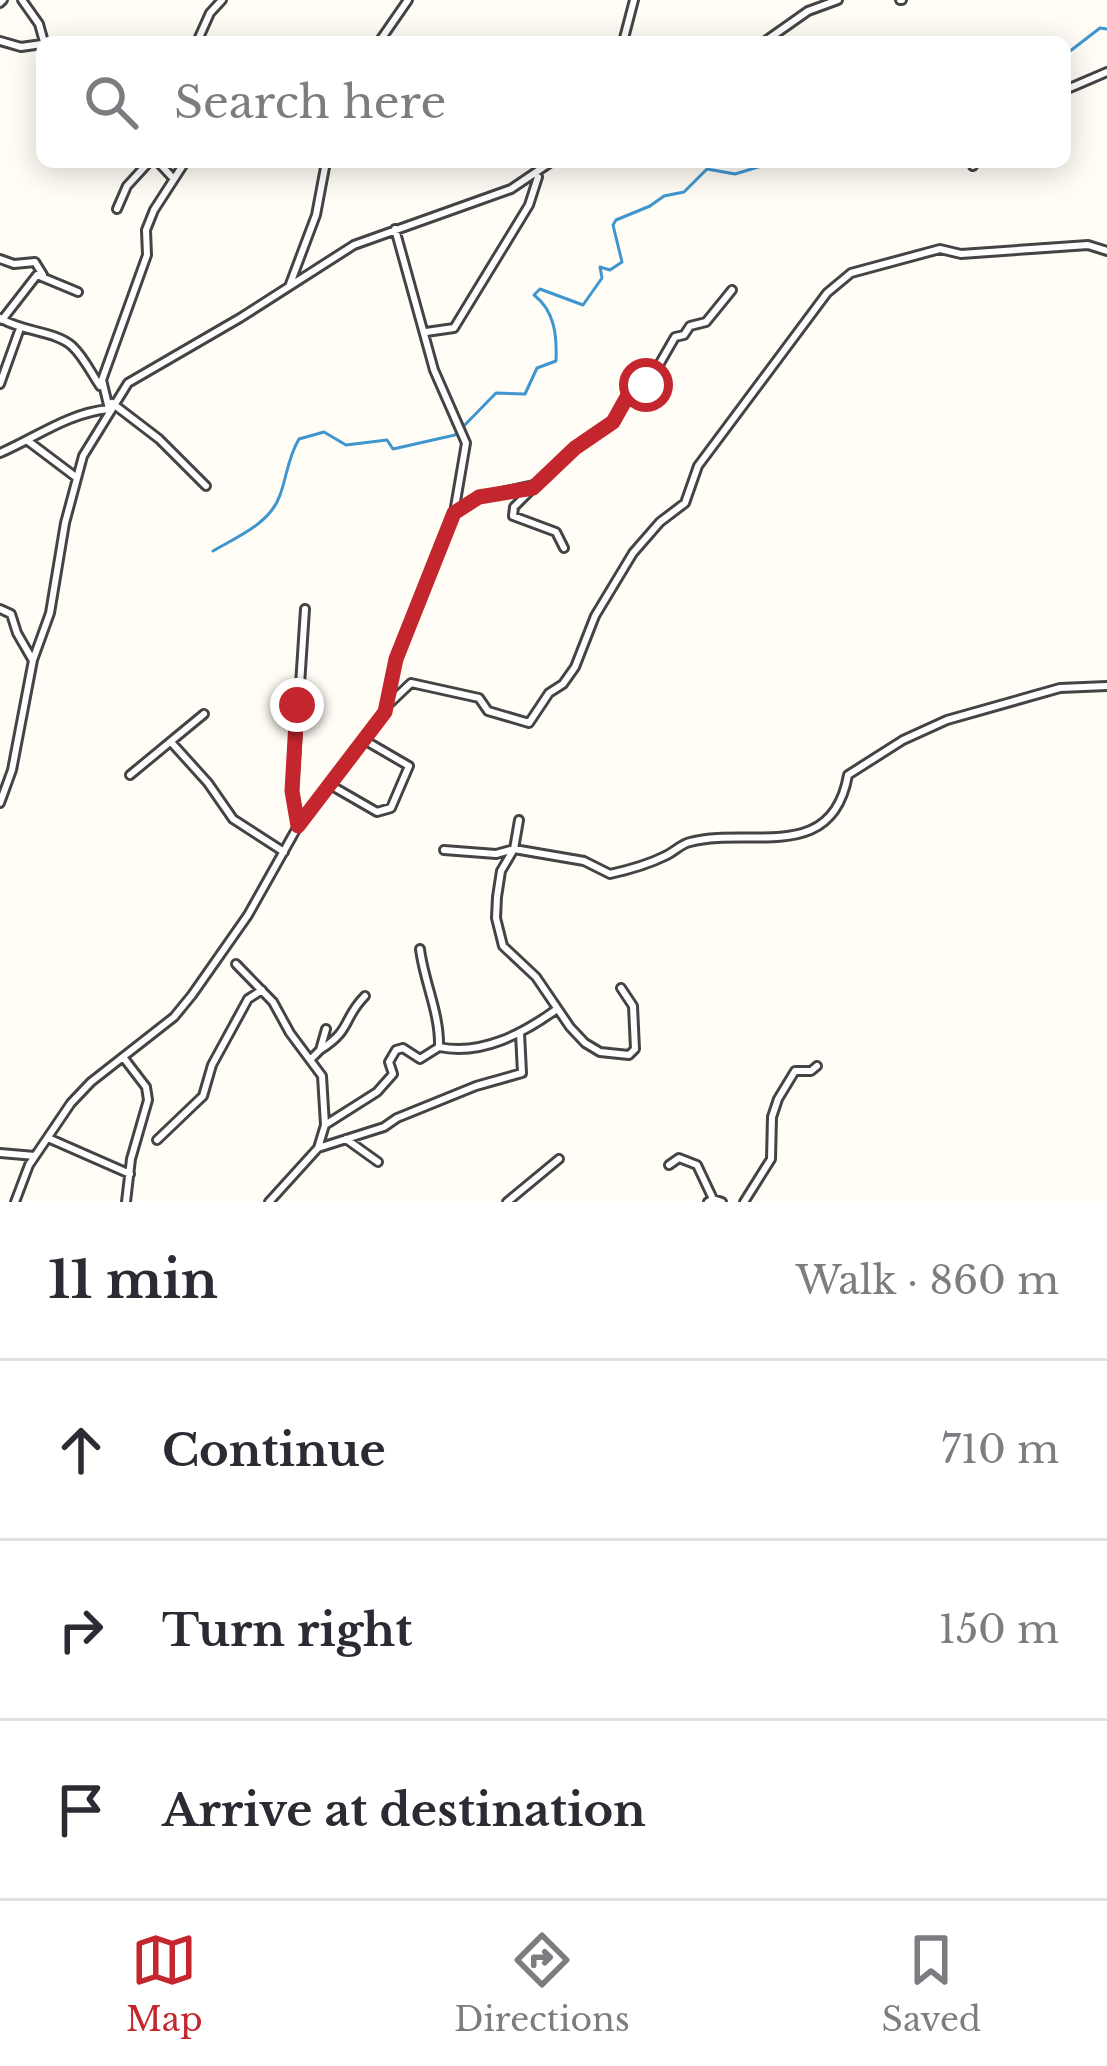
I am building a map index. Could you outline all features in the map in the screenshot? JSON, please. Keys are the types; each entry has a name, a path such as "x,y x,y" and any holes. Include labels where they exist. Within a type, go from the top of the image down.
{"street":[{"path":"22,0 42,36"},
{"path":"200,36 222,0"},
{"path":"383,36 408,0"},
{"path":"624,36 634,0"},
{"path":"773,36 808,11 838,0"},
{"path":"0,41 21,47 36,44"},
{"path":"1071,87 1107,72"},
{"path":"117,209 127,187 147,168"},
{"path":"160,168 172,178"},
{"path":"103,393 147,255 146,230 180,168"},
{"path":"289,286 316,214 325,168"},
{"path":"0,803 13,770 33,660 50,613 65,523 83,456 128,383 354,245 511,189 544,168"},
{"path":"424,332 454,328 529,205 538,173"},
{"path":"387,706 396,659 454,513 465,457 462,429 434,370 395,229"},
{"path":"15,1202 35,1156 91,1082 174,1017 192,994 248,915 298,826 387,706 411,683 479,698 488,711 529,723 536,717 549,693 563,685 575,667 595,616 634,553 685,502 698,466 827,293 851,273 940,248 961,254 1088,245 1107,251"},
{"path":"0,259 14,264 35,262 43,275 79,292"},
{"path":"43,275 32,277 1,319 19,330 72,346 111,406 159,439 206,486"},
{"path":"564,548 556,532 513,517 514,507 575,448 613,422 631,390 649,384 674,337 706,322 732,290"},
{"path":"0,384 19,330"},
{"path":"0,453 67,418 111,406"},
{"path":"28,441 77,478"},
{"path":"454,513 479,497 533,488"},
{"path":"0,609 11,614 16,633 33,660"},
{"path":"298,826 292,791 305,609"},
{"path":"444,850 496,854 514,849 584,861 610,874 667,856 687,842 772,839 813,830 840,805 848,775 903,740 947,720 1042,693 1107,686"},
{"path":"130,775 204,714"},
{"path":"331,785 377,812 392,808 409,766 365,741"},
{"path":"171,742 232,819 284,852"},
{"path":"519,820 514,849 500,871 498,927 510,955 536,977 576,1034 596,1050 629,1055 634,1049 634,1006 621,988"},
{"path":"420,949 439,1047"},
{"path":"236,964 262,990 322,1076 325,1124 318,1148 269,1202"},
{"path":"158,1140 202,1096 212,1065 248,999 262,990"},
{"path":"312,1058 344,1032 365,996"},
{"path":"325,1124 386,1084 393,1074 389,1062 399,1048 420,1059 439,1047 464,1049 520,1033 557,1009"},
{"path":"320,1050 326,1029"},
{"path":"318,1148 521,1073 520,1033"},
{"path":"123,1058 146,1087 148,1100 126,1202"},
{"path":"744,1202 771,1159 772,1117 778,1099 795,1071 817,1066"},
{"path":"48,1138 130,1174"},
{"path":"346,1139 378,1162"},
{"path":"0,1154 35,1156"},
{"path":"669,1165 679,1158 697,1165 714,1201"},
{"path":"507,1202 559,1159"}],"waterway":[{"path":"1071,50 1100,28 1107,29"},
{"path":"213,551 252,528 276,505 299,439 324,432 346,445 387,440 393,449 455,435 496,393 525,394 537,368 556,361 553,325 534,295 540,289 583,305 602,278 600,267 610,270 622,262 613,225 616,220 664,196 684,192 707,169 735,174 755,168"}],"route":[{"path":"297,705 292,791 298,826 385,712 388,682 454,513 479,497 533,488 575,448 613,422 631,390 646,385"}]}
